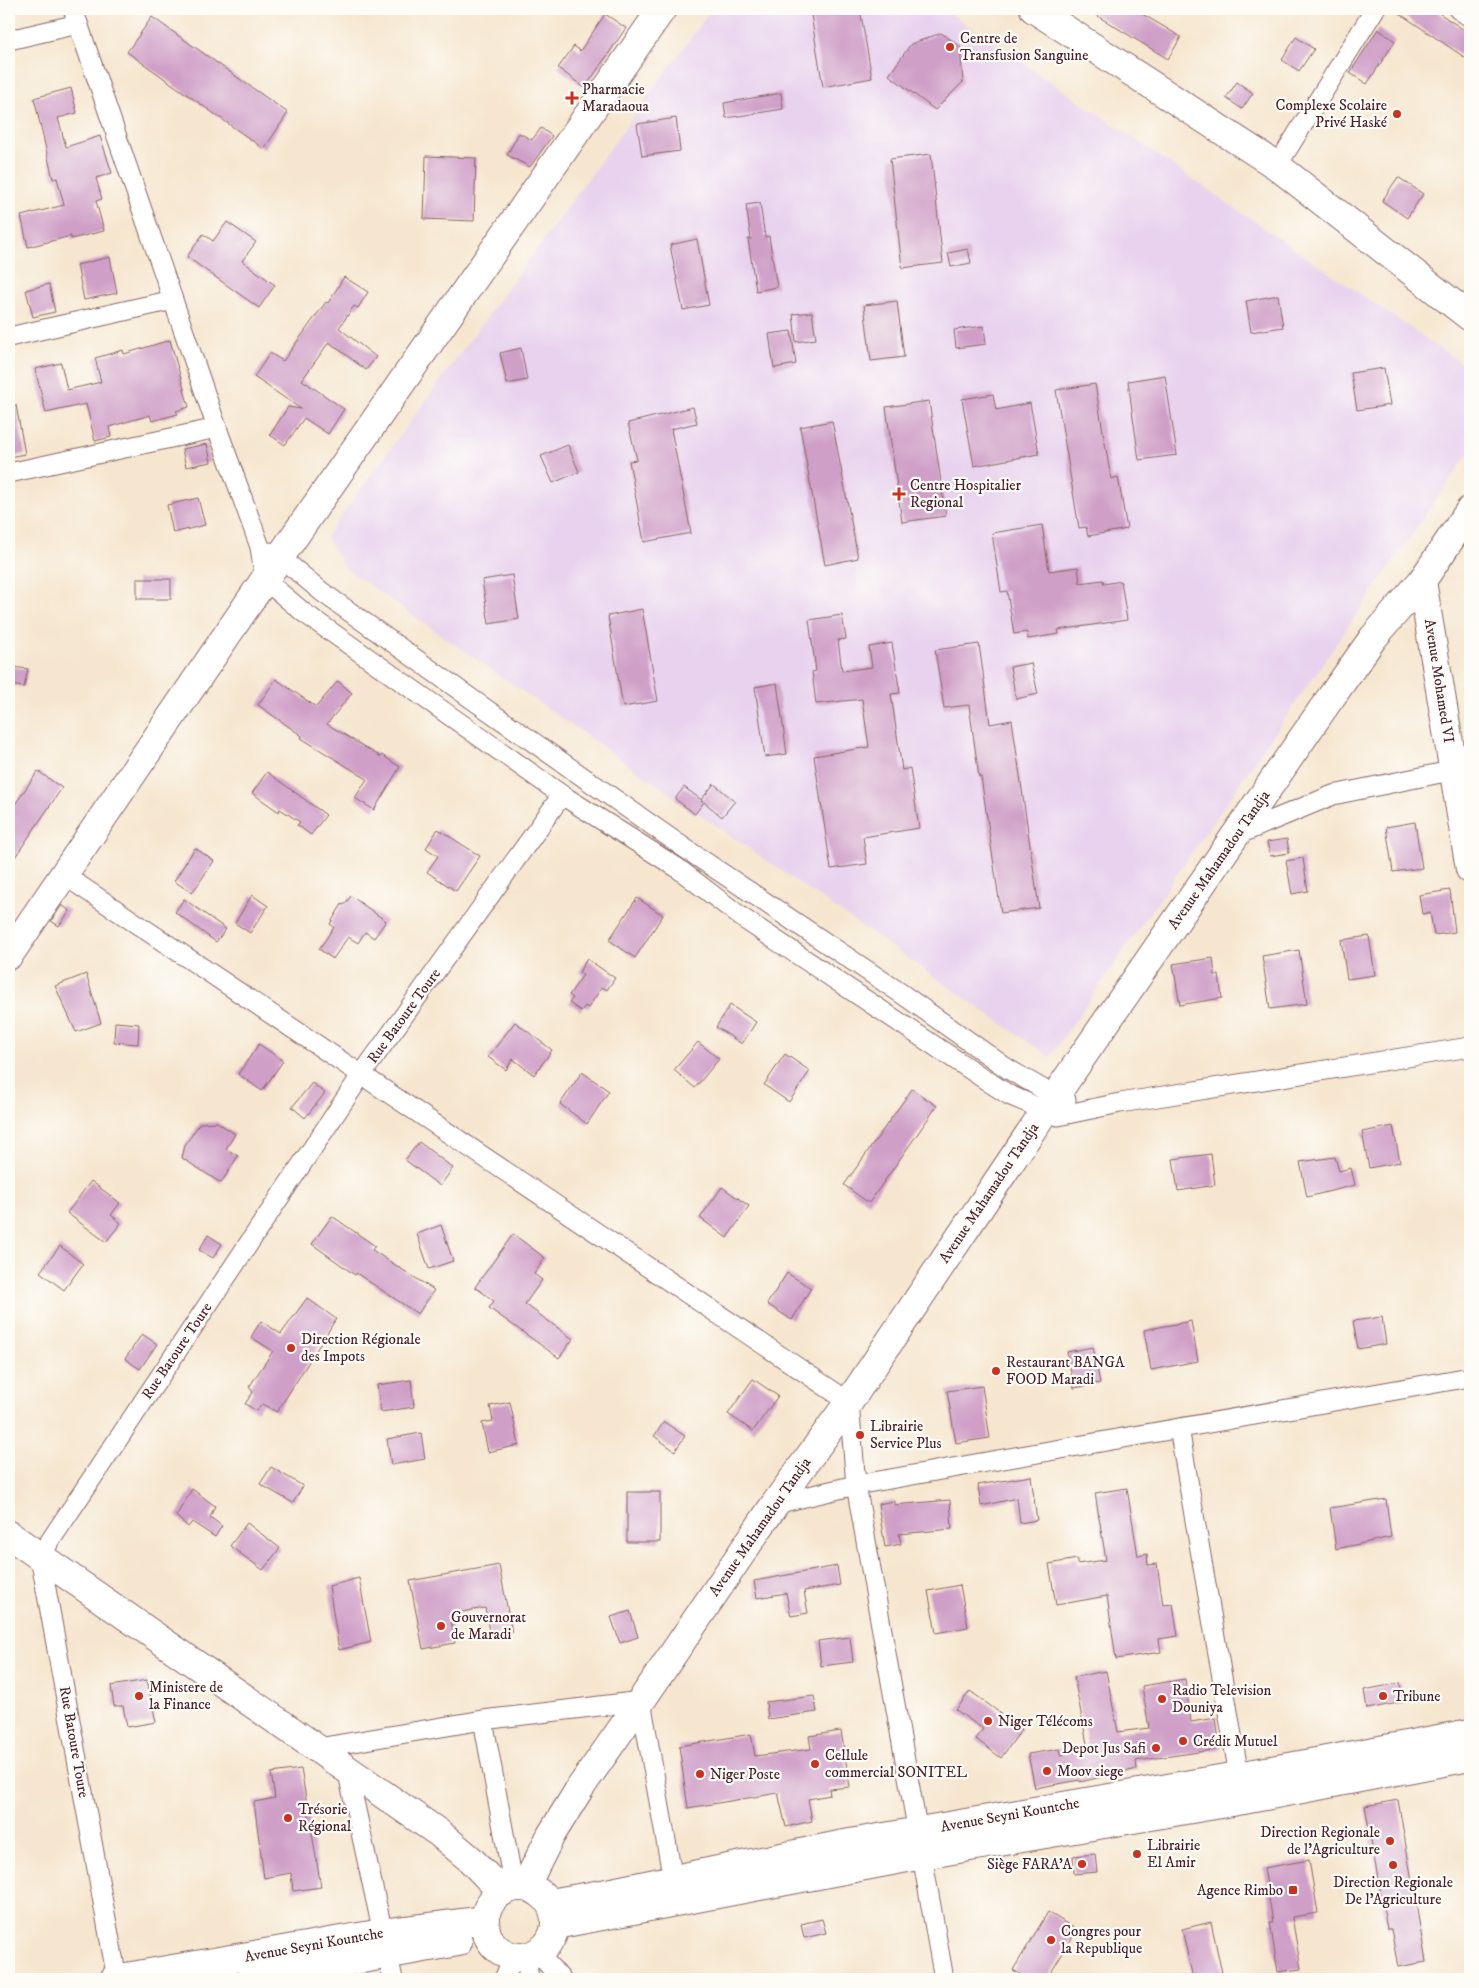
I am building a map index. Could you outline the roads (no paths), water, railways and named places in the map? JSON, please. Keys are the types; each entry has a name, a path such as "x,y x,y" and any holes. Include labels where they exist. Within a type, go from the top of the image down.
{"main road":[{"path":"9,955 265,580 270,552 662,9"},
{"path":"1037,10 1277,166 1470,316"},
{"name":"Avenue Mahamadou Tandja","path":"514,1889 580,1788 775,1504 849,1402 1050,1104 1322,710 1374,638 1422,581 1470,510"},
{"name":"Avenue Mohamed VI","path":"1422,581 1462,769 1470,870"},
{"path":"9,1535 318,1748 439,1833 470,1859 514,1889 539,1892 553,1914 553,1934 547,1944 522,1965 503,1952 487,1928 492,1902 514,1889"},
{"name":"Avenue Seyni Kountche","path":"1241,1788 1470,1733"},
{"name":"Avenue Seyni Kountche","path":"553,1914 920,1843 1241,1788 1470,1757"},
{"name":"Avenue Seyni Kountche","path":"116,1979 248,1972 384,1943 487,1928"}],"street":[{"path":"1277,166 1375,9"},
{"path":"1458,9 1470,17"},
{"path":"9,40 75,16 217,428 270,552 322,592 476,702 683,847 902,994 1008,1069 1050,1104 1058,1116 1120,1103 1470,1047"},
{"path":"9,337 173,300"},
{"path":"9,473 217,428"},
{"path":"265,580 303,612 562,795 676,868 744,919 1009,1095 1050,1104"},
{"path":"1237,834 1333,795 1462,769"},
{"name":"Rue Batoure Toure","path":"116,1979 40,1556 362,1074 562,795"},
{"path":"64,875 849,1402 856,1485 944,1979"},
{"path":"887,1014 902,994"},
{"path":"775,1504 856,1485 1470,1376"},
{"path":"1179,1428 1241,1788"},
{"path":"318,1748 483,1720 641,1701 675,1891"},
{"path":"483,1720 514,1889"},
{"path":"347,1769 393,1979"},
{"path":"522,1965 561,1979"}],"place":[{"name":"Centre de Transfusion Sanguine","path":"950,47"},
{"name":"Pharmacie Maradaoua","path":"572,98"},
{"name":"Complexe Scolaire Privé Haské","path":"1397,114"},
{"name":"Centre Hospitalier Regional","path":"899,494"},
{"name":"Direction Régionale des Impots","path":"291,1348"},
{"name":"Restaurant BANGA FOOD Maradi","path":"996,1371"},
{"name":"Librairie Service Plus","path":"860,1435"},
{"name":"Gouvernorat de Maradi","path":"441,1626"},
{"name":"Ministere de la Finance","path":"139,1696"},
{"name":"Tribune","path":"1383,1696"},
{"name":"Radio Television Douniya","path":"1162,1699"},
{"name":"Niger Télécoms","path":"988,1721"},
{"name":"Crédit Mutuel","path":"1183,1741"},
{"name":"Depot Jus Safi","path":"1156,1748"},
{"name":"Cellule commercial SONITEL","path":"815,1764"},
{"name":"Moov siege","path":"1047,1771"},
{"name":"Niger Poste","path":"700,1774"},
{"name":"Trésorie Régional","path":"288,1818"},
{"name":"Direction Regionale de l'Agriculture","path":"1390,1841"},
{"name":"Librairie El Amir","path":"1137,1854"},
{"name":"Siège FARA'A","path":"1082,1864"},
{"name":"Direction Regionale De l'Agriculture","path":"1393,1865"},
{"name":"Agence Rimbo","path":"1293,1890"},
{"name":"Congres pour la Republique","path":"1051,1940"}]}
